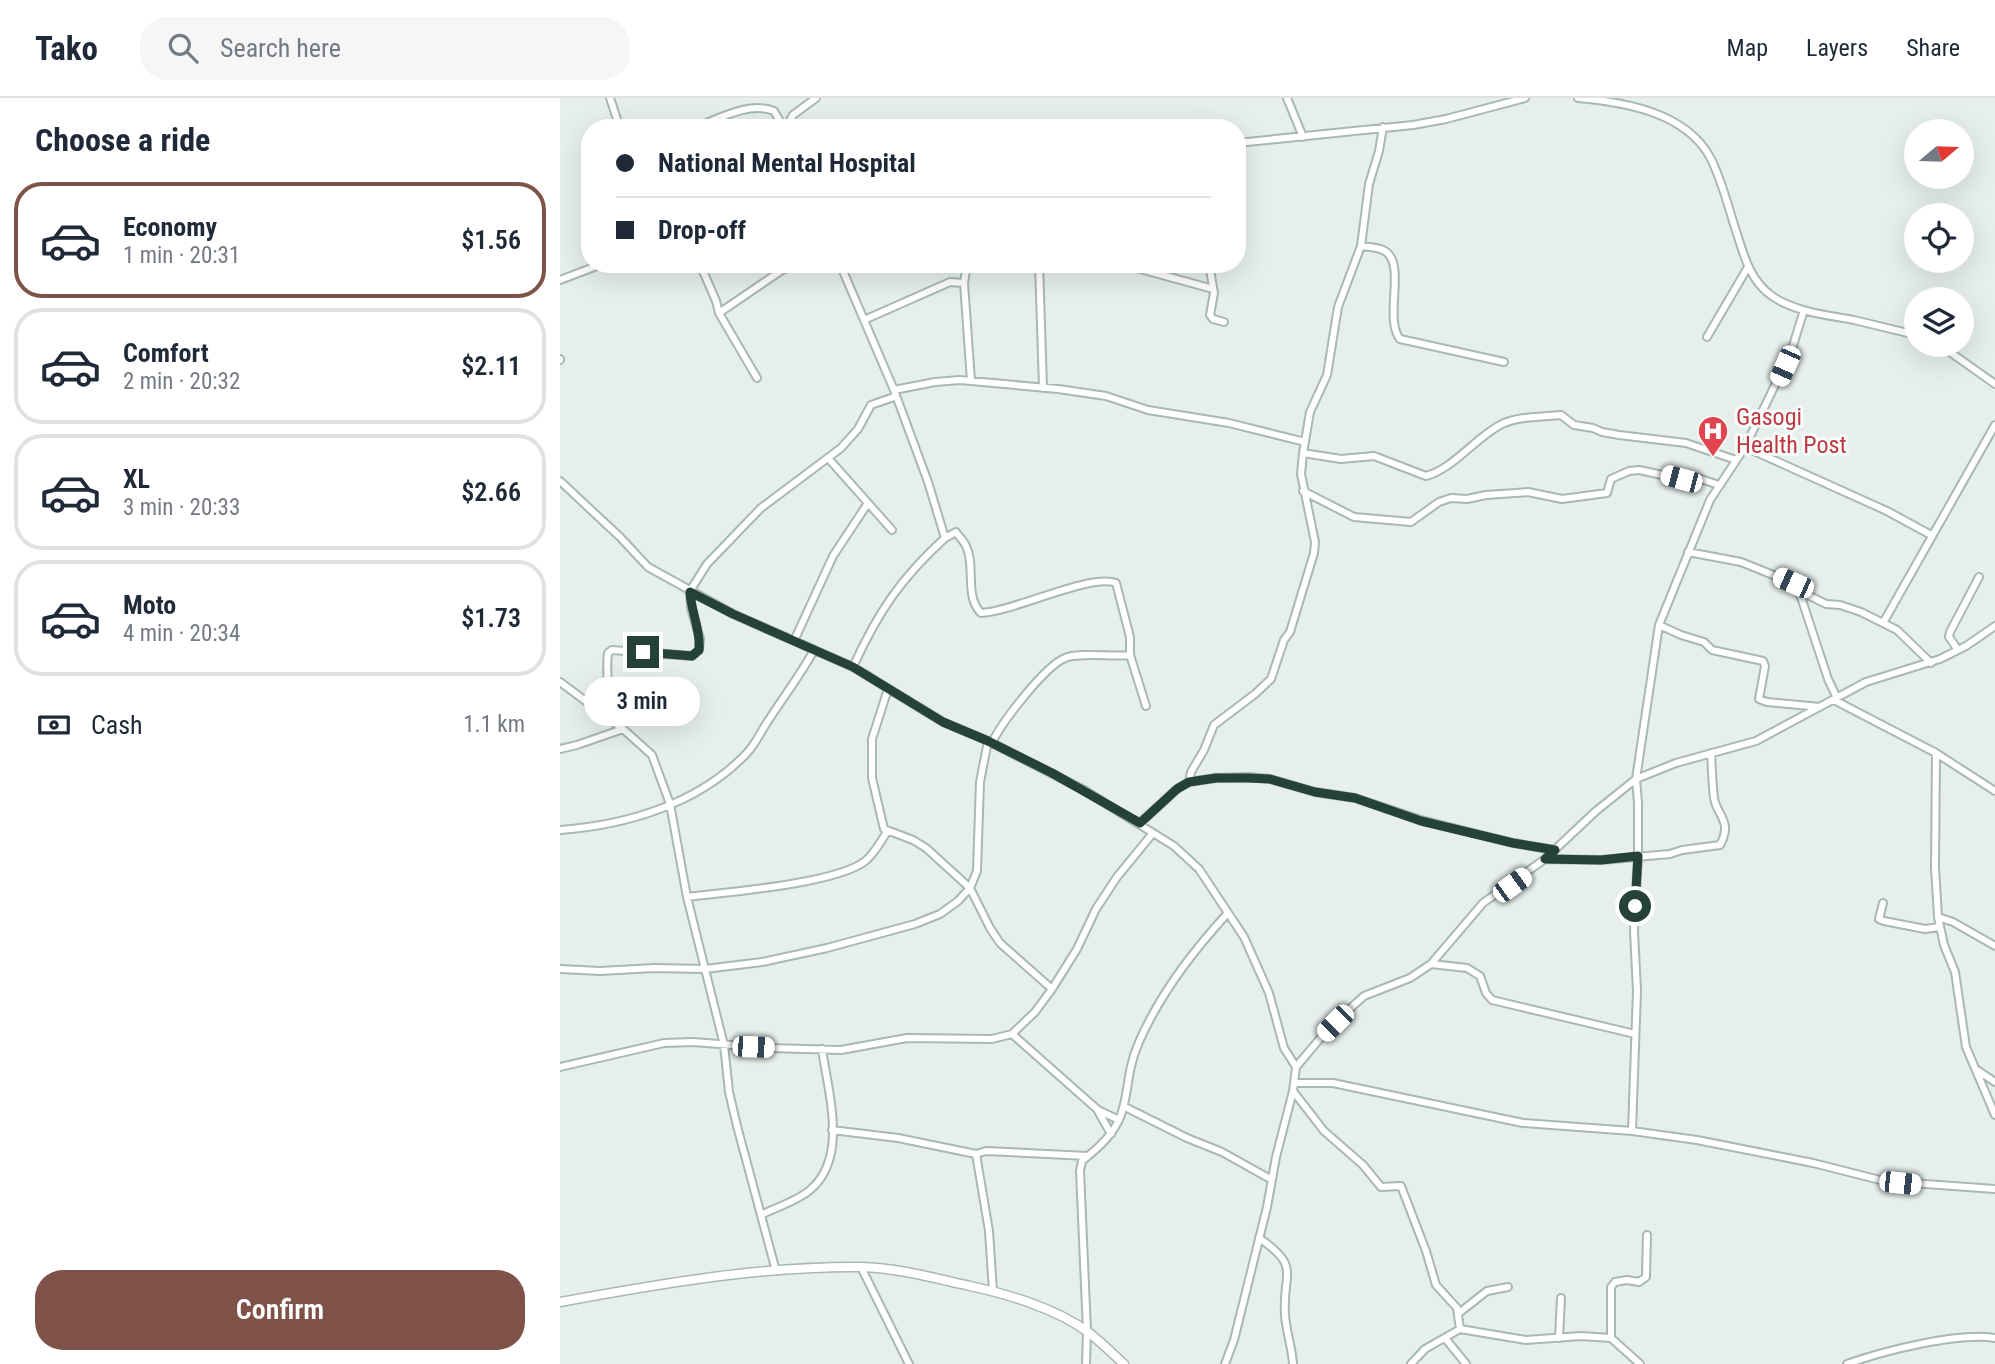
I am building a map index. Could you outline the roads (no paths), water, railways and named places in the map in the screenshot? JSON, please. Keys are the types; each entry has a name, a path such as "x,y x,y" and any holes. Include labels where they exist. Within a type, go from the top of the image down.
{"street":[{"path":"610,98 617,119"},
{"path":"791,119 816,98"},
{"path":"1287,98 1303,137"},
{"path":"1246,142 1446,119 1525,98"},
{"path":"1578,98 1649,111 1691,134 1709,156 1726,197 1748,267 1760,286 1774,298 1804,310 1904,332"},
{"path":"718,119 763,106 774,111 779,119"},
{"path":"1189,782 1191,772 1214,725 1270,679 1284,640 1290,632 1314,553 1315,542 1301,474 1303,453 1310,412 1327,375 1338,307 1361,246 1370,184 1383,127"},
{"path":"1361,246 1384,250 1391,257 1395,275 1393,324 1400,339 1504,362"},
{"path":"1707,337 1748,267"},
{"path":"560,281 581,272"},
{"path":"704,273 719,313 757,378"},
{"path":"719,313 778,273"},
{"path":"843,273 928,482 945,538"},
{"path":"966,273 971,381"},
{"path":"1039,273 1043,388"},
{"path":"1155,273 1213,289"},
{"path":"1210,273 1213,289 1210,315 1213,320 1224,323"},
{"path":"864,320 950,282 964,282"},
{"path":"1632,1130 1637,991 1634,931 1638,856 1636,779 1659,625 1710,500 1745,447 1791,352 1804,310"},
{"path":"1957,357 1995,384"},
{"path":"598,710 607,696 607,660 608,653 612,650 692,656 699,650 700,639 691,608 690,592 707,564 761,509 828,458 858,429 871,405 894,394 935,382 971,381 1043,388 1106,396 1148,410 1219,421 1305,442"},
{"path":"1303,453 1341,459 1374,456 1426,476 1438,471 1504,423 1560,415 1574,425 1619,435 1686,443 1736,460"},
{"path":"1883,623 1995,425"},
{"path":"1745,447 1887,511 1931,535"},
{"path":"828,458 892,530"},
{"path":"1303,491 1354,517 1411,522 1438,502 1451,498 1467,499 1528,492 1562,499 1607,493 1611,479 1629,471 1650,472 1681,479 1698,478 1719,485"},
{"path":"560,481 648,566 690,592 853,667 943,722 1052,773 1140,823 1174,846 1199,869 1244,937 1269,993 1284,1048 1296,1068 1295,1083 1259,1238 1234,1340 1224,1364"},
{"path":"794,641 833,556 868,503"},
{"path":"853,667 872,625 915,565 945,538 956,532 966,544 972,594 976,609 981,613 1087,584 1110,581 1116,583 1130,636 1130,655 1146,706"},
{"path":"1688,552 1741,562 1793,583 1826,604 1852,608 1897,630 1931,663"},
{"path":"1958,650 1949,637 1950,632 1979,577"},
{"path":"1799,589 1836,699 1936,753 1995,791"},
{"path":"1659,625 1704,642 1712,650 1763,661 1765,666 1759,699 1820,707"},
{"path":"1296,1068 1323,1035 1364,996 1410,978 1431,964 1483,903 1545,859 1606,802 1636,779 1676,763 1756,741 1866,682 1931,663 1958,650 1995,626"},
{"path":"560,830 621,822 664,809 695,793 747,753 800,676 814,650"},
{"path":"560,969 705,969 762,962 827,948 915,924 940,914 970,888 977,871 980,782 990,742 1010,712 1056,664 1067,657 1130,655"},
{"path":"560,682 623,729 652,755 670,804 687,897 724,1045 732,1103 776,1271"},
{"path":"888,689 872,738 872,778 880,818 887,832 913,840 926,848 970,888 1000,943 1052,989"},
{"path":"560,749 623,729"},
{"path":"1545,859 1601,860 1670,854 1720,845 1724,818 1714,799 1711,753"},
{"path":"1936,753 1935,867 1938,917 1944,945 1955,972 1966,1047 1995,1115"},
{"path":"1140,823 1177,789 1189,782 1227,777 1270,779 1315,792 1355,798 1421,821 1555,850"},
{"path":"687,897 831,875 869,858 887,832"},
{"path":"560,1067 664,1044 693,1042 841,1050 907,1038 992,1039 1012,1034 1035,1012 1052,989 1077,949 1096,909 1117,877 1153,833"},
{"path":"1883,903 1879,919 1925,929 1940,927"},
{"path":"1086,1364 1080,1171 1083,1161 1111,1134 1119,1120 1125,1107 1139,1042 1195,948 1227,914"},
{"path":"1938,917 1995,946"},
{"path":"1431,964 1467,968 1480,975 1486,993 1492,1000 1634,1034"},
{"path":"1012,1034 1098,1110 1119,1120"},
{"path":"761,1215 809,1191 824,1175 829,1164 832,1130 822,1049"},
{"path":"1975,1069 1995,1082"},
{"path":"1295,1083 1333,1083 1524,1123 1632,1130 1697,1140 1812,1163 1884,1181 1995,1189"},
{"path":"1293,1091 1324,1131 1363,1165 1381,1187 1395,1184 1401,1186 1436,1285 1459,1313 1460,1329"},
{"path":"1125,1107 1222,1152 1272,1180"},
{"path":"1098,1110 1111,1134"},
{"path":"832,1130 898,1138 976,1154 986,1151 1088,1156"},
{"path":"976,1154 989,1231 993,1291"},
{"path":"1611,1338 1611,1287 1615,1282 1639,1282 1646,1277 1647,1235"},
{"path":"1259,1238 1278,1251 1284,1261 1287,1274 1285,1315 1293,1364"},
{"path":"861,1267 909,1364"},
{"path":"560,1302 660,1284 776,1271 861,1267 911,1272 993,1291 1035,1305 1087,1332 1124,1364"},
{"path":"1459,1313 1488,1291 1508,1287"},
{"path":"1559,1338 1561,1298"},
{"path":"1411,1364 1425,1349 1460,1329 1507,1339 1598,1335 1611,1338 1640,1364"},
{"path":"1847,1364 1871,1356 1963,1337 1995,1338"},
{"path":"1445,1338 1466,1364"}],"place":[{"name":"Gasogi Health Post","path":"1713,458"}]}
